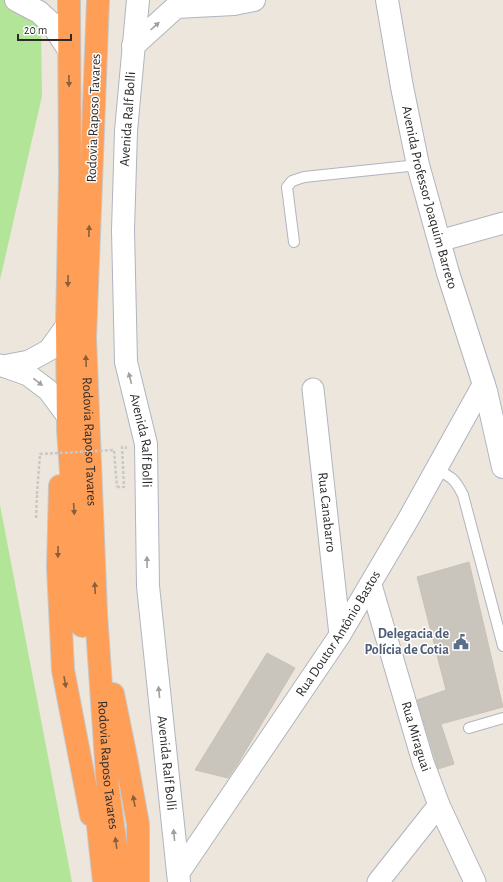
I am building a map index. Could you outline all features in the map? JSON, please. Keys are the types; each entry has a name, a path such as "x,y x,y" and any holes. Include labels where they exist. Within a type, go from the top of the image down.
{"highway":[{"name":"Rodovia Raposo Tavares","path":"69,0 70,177 67,325 68,423 90,753 103,874"},
{"name":"Rodovia Raposo Tavares","path":"98,0 85,338 96,613 108,789 121,882"},
{"path":"96,613 138,824 138,882"}],"main road":[{"path":"16,0 39,12 52,24 69,50"},
{"name":"Avenida Ralf Bolli","path":"138,0 126,131 122,230 126,362 146,444 148,586 178,878"},
{"path":"133,46 172,4 234,4 254,0"},
{"name":"Avenida Professor Joaquim Barreto","path":"387,0 402,87 418,165 439,241 485,387 503,467"},
{"name":"Avenida Professor Joaquim Barreto","path":"485,387 503,416"}],"street":[{"path":"439,241 503,223"},
{"path":"1,367 28,361 48,350 67,325"},
{"path":"1,367 28,375 48,390 68,423"},
{"name":"Rua Doutor Antônio Bastos","path":"178,878 340,635 371,585 436,469 485,387"},
{"name":"Rua Canabarro","path":"313,389 340,635"},
{"name":"Rua Miraguai","path":"371,585 424,762 439,805 475,882"},
{"path":"378,882 439,805"}],"lane":[{"path":"294,242 287,187 292,181 297,178 304,177 418,165"},
{"path":"436,469 457,483 464,495 503,646"},
{"path":"469,728 503,718"}],"path":[{"path":"36,518 40,454 114,450 117,487"}],"green space":[{"path":"0,0 10,0 41,29 42,96 0,280"},
{"path":"0,505 72,882 0,882"}],"building":[{"name":"Delegacia de Polícia de Cotia","path":"469,562 503,707 441,724 454,764 438,769 417,700 446,690 417,577"},
{"path":"267,653 295,668 237,765 228,778 195,770"}],"place":[{"name":"Delegacia de Polícia de Cotia","path":"461,642"}]}
